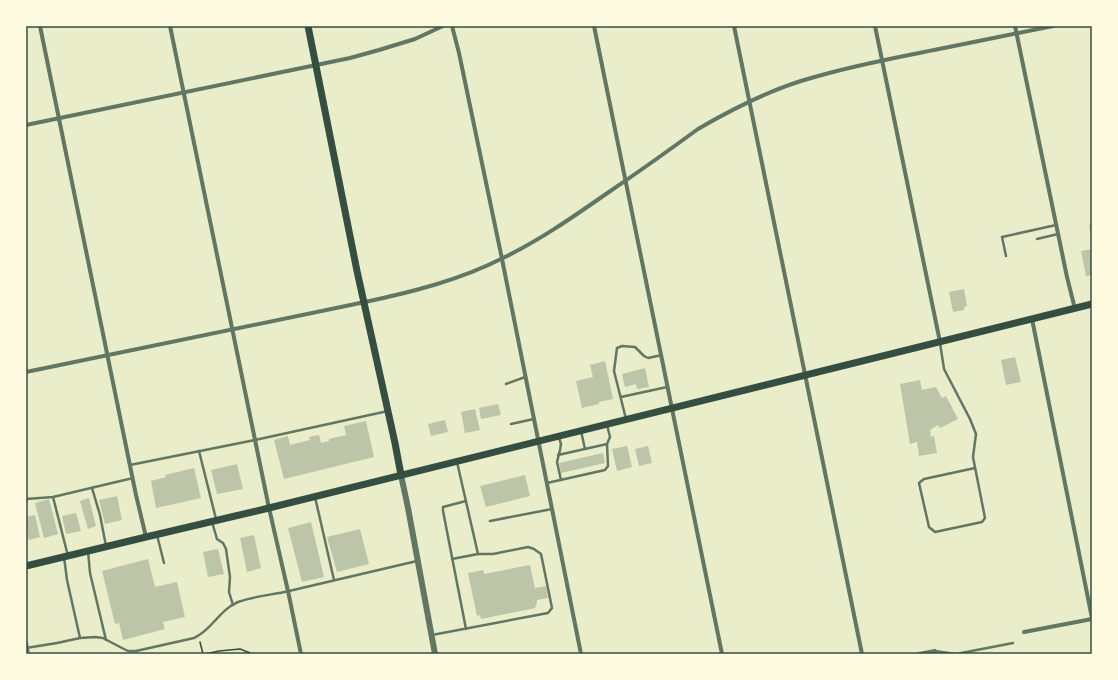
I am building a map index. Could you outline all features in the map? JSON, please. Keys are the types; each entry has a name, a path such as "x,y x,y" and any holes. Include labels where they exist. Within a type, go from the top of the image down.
{"main road":[{"path":"308,26 401,475"},
{"path":"26,566 314,497 1092,304"}],"street":[{"path":"40,26 146,537"},
{"path":"170,26 269,508 301,654"},
{"path":"26,125 350,58 414,39 443,26"},
{"path":"452,26 502,259 581,654"},
{"path":"594,26 722,654"},
{"path":"734,26 862,654"},
{"path":"874,26 940,342"},
{"path":"1015,26 1074,309"},
{"path":"26,372 420,290 469,273 532,244 572,218 698,129 749,102 781,88 845,68 1053,26"},
{"path":"1024,632 1092,618 1032,319"},
{"path":"401,475 436,654"},
{"path":"26,647 28,654"},
{"path":"919,654 935,651"}],"lane":[{"path":"1006,256 1002,237 1056,224"},
{"path":"1037,239 1058,234"},
{"path":"940,342 944,369 970,419 976,434 973,457 985,518 982,522 935,532 928,527 919,483 924,479 975,468"},
{"path":"626,419 614,371 617,348 622,346 635,347 648,358 662,355"},
{"path":"506,384 525,377"},
{"path":"621,397 668,387"},
{"path":"130,465 388,411"},
{"path":"511,424 534,419"},
{"path":"547,484 605,470 608,466 607,444 610,437 607,424"},
{"path":"581,430 585,449"},
{"path":"558,436 560,450 557,462 561,480"},
{"path":"558,455 607,444"},
{"path":"199,451 217,539 223,543 226,548 230,578 229,592 233,604"},
{"path":"456,461 478,554"},
{"path":"26,499 53,497 133,478"},
{"path":"92,488 107,546"},
{"path":"53,497 66,556 67,580 80,638"},
{"path":"314,497 334,580"},
{"path":"466,501 443,507 442,511 466,629"},
{"path":"490,521 552,509"},
{"path":"157,534 164,563"},
{"path":"432,635 548,613 552,608 541,554 534,549 528,547 493,554 478,554 452,559"},
{"path":"88,551 90,573 106,640"},
{"path":"26,647 95,637 136,652 199,636 207,630 226,609 240,601 418,561"},
{"path":"935,651 956,654 1013,643"}],"path":[{"path":"199,636 204,654 240,649 252,654"}],"building":[{"path":"1092,224 1092,237 1091,237 1089,225"},
{"path":"1092,249 1092,275 1086,276 1081,251"},
{"path":"964,289 967,306 964,307 964,310 953,312 949,292"},
{"path":"1015,357 1021,382 1006,385 1001,360"},
{"path":"605,361 613,399 582,408 576,381 593,377 590,365"},
{"path":"645,368 649,387 637,389 636,384 625,387 622,374"},
{"path":"920,380 922,390 936,387 942,398 946,396 958,419 940,428 938,425 930,430 931,437 934,436 937,453 919,456 917,442 910,444 900,384"},
{"path":"498,404 501,415 481,419 479,408"},
{"path":"475,409 480,430 465,433 461,412"},
{"path":"445,420 448,432 431,436 428,424"},
{"path":"366,421 374,457 284,479 274,440 288,436 290,445 310,440 309,437 319,435 321,443 329,441 329,439 346,435 344,426"},
{"path":"627,446 632,467 617,471 612,449"},
{"path":"648,446 652,463 639,466 635,449"},
{"path":"603,453 605,463 561,473 559,463"},
{"path":"237,464 243,489 217,494 211,470"},
{"path":"194,468 201,498 156,508 151,481 166,477 165,475"},
{"path":"525,475 530,496 486,507 480,486"},
{"path":"117,496 122,520 105,524 99,500"},
{"path":"89,498 96,526 88,529 80,501"},
{"path":"49,499 58,534 44,538 35,503"},
{"path":"76,513 81,531 66,534 62,516"},
{"path":"35,515 40,537 29,540 26,528 26,517"},
{"path":"311,522 324,577 302,582 288,528"},
{"path":"360,529 369,564 337,572 327,537"},
{"path":"254,535 261,568 247,572 240,538"},
{"path":"218,549 224,574 208,577 203,552"},
{"path":"148,559 155,587 177,582 185,617 163,622 165,629 123,640 119,623 115,624 102,571"},
{"path":"530,565 535,588 546,586 548,598 537,600 535,608 481,619 480,615 477,616 468,573 483,570 484,574"}]}
